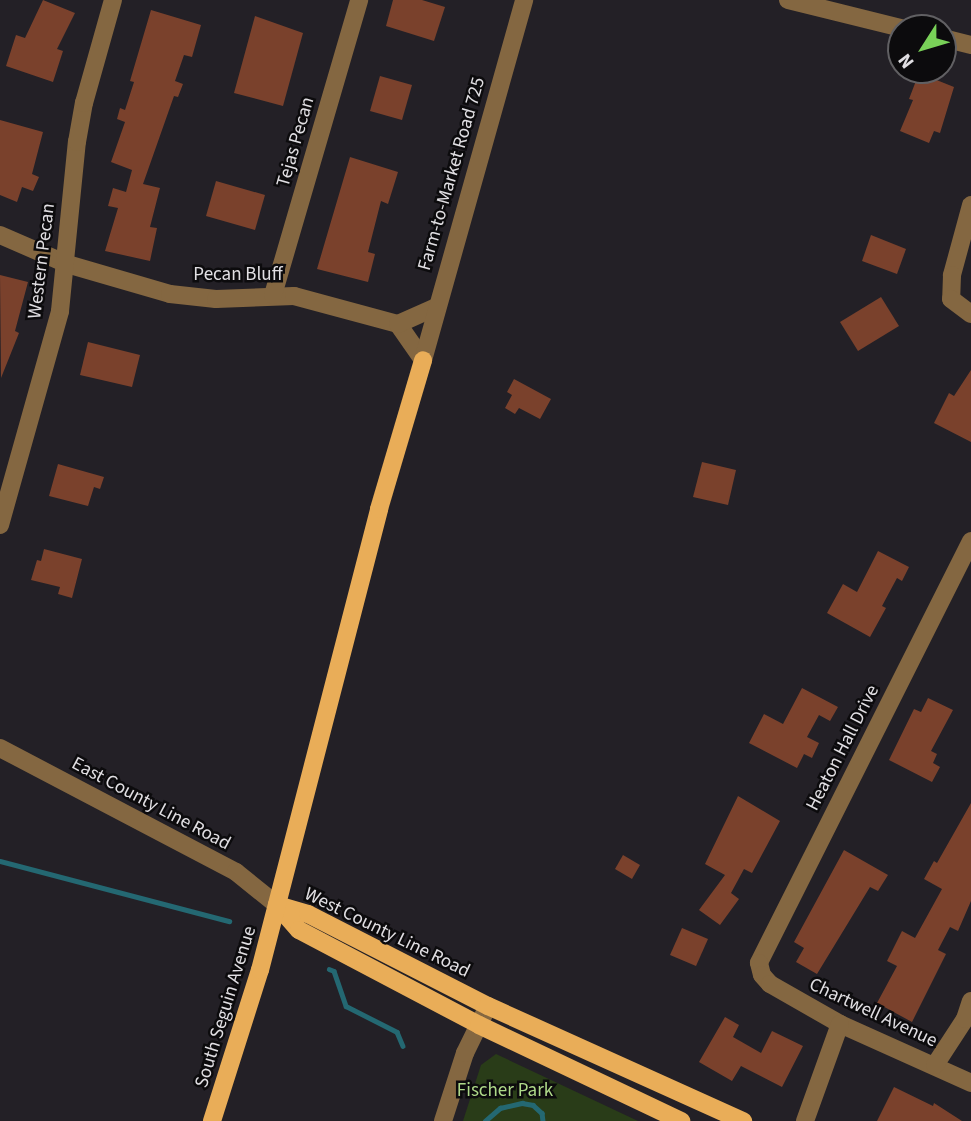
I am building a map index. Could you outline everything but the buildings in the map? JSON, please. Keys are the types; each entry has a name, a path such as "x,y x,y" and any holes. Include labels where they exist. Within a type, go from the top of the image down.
{"main road":[{"name":"South Seguin Avenue","path":"212,1121 246,1018 379,509 423,360"},
{"name":"West County Line Road","path":"277,905 308,914 488,1006 743,1121"},
{"name":"West County Line Road","path":"277,905 299,930 479,1025 681,1121"}],"street":[{"name":"Western Pecan","path":"0,525 50,352 67,264 68,215 77,142 84,103 113,0"},
{"name":"Tejas Pecan","path":"273,295 359,0"},
{"name":"Farm-to-Market Road 725","path":"423,360 524,0"},
{"path":"788,0 887,25"},
{"path":"971,205 952,275 951,299 971,314"},
{"name":"Pecan Bluff","path":"0,235 67,264 170,294 216,299 294,296 398,324"},
{"path":"423,360 398,324 436,307"},
{"name":"Heaton Hall Drive","path":"762,975 760,958 971,541"},
{"name":"East County Line Road","path":"0,748 225,866 277,905"},
{"name":"Chartwell Avenue","path":"762,975 776,988 840,1024 971,1083"},
{"path":"935,1065 965,1019 971,1001"},
{"path":"443,1121 452,1087 488,1006"},
{"path":"805,1121 840,1024"}],"green space":[{"name":"Fischer Park","path":"496,1054 638,1121 463,1121 481,1065"}],"waterway":[{"path":"0,861 229,921"},
{"path":"329,969 334,971 346,1006 397,1032 403,1046"},
{"path":"485,1121 500,1108 522,1103 533,1105 542,1113 543,1121"}]}
